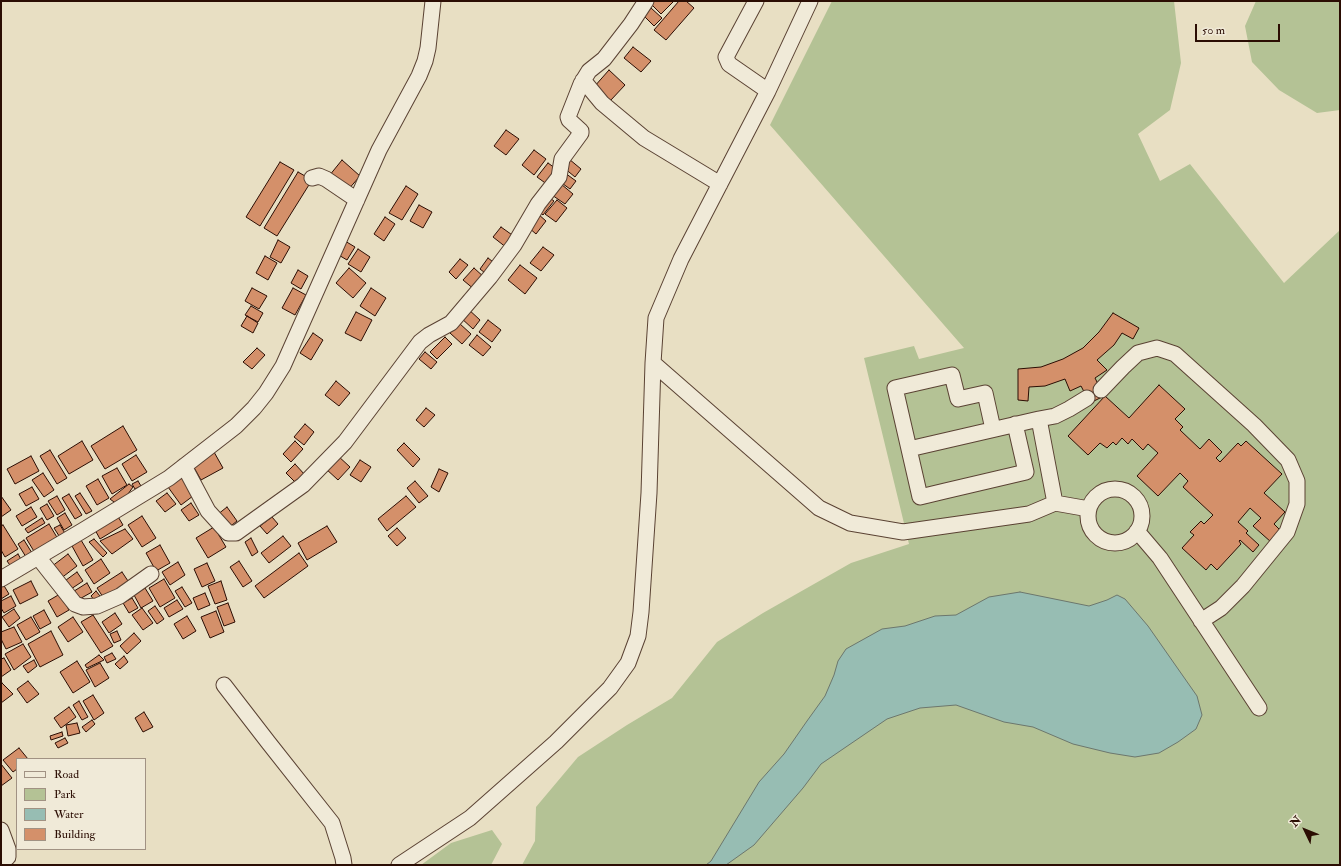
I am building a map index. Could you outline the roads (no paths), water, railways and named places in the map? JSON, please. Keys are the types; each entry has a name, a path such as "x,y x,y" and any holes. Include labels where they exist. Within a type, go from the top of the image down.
{"street":[{"path":"1,579 151,489 184,466 236,426 254,408 275,380 379,150 413,88 425,61 428,48 433,1"},
{"path":"184,466 208,511 228,532 236,533 302,484 345,442 420,342 429,335 451,323 490,277 514,245 538,204 559,177 562,158 581,133 581,131 569,120 568,117 583,80 589,71 604,59 631,24 646,1"},
{"path":"756,1 726,57 729,64 768,91"},
{"path":"399,865 470,818 556,742 610,688 628,663 638,636 641,612 649,493 656,318 681,259 768,91 810,1"},
{"path":"583,80 602,103 644,138 720,184"},
{"path":"312,178 319,176 326,179 357,200"},
{"path":"1101,390 1138,353 1157,348 1175,354 1254,425 1288,460 1297,481 1298,504 1287,532 1242,586 1221,608 1201,621"},
{"path":"653,363 819,508 850,523 902,532 1029,514 1055,503 1089,509"},
{"path":"993,430 985,393 958,399 952,375 895,388 920,497 1026,472 1015,424"},
{"path":"909,449 1055,416 1088,398"},
{"path":"1040,419 1055,503"},
{"path":"1120,490 1127,492 1134,497 1141,510 1142,517 1137,531 1132,537 1120,543 1106,542 1100,539 1090,528 1088,516 1089,509 1095,498 1106,491 1120,490"},
{"path":"1137,531 1160,558 1259,708"},
{"path":"38,557 75,604 83,607 97,606 120,596 150,574"},
{"path":"224,684 332,823 344,858 344,865"},
{"path":"1,830 8,849 8,857 1,863"}],"water":[{"path":"1020,592 1089,606 1117,595 1125,599 1148,626 1197,696 1202,715 1196,729 1159,753 1135,757 1110,753 1073,744 1033,727 1004,722 956,705 920,708 887,719 821,764 803,788 754,845 726,865 706,865 711,861 759,782 784,754 825,696 838,661 846,649 882,629 905,626 935,616 956,615 989,597"}]}
